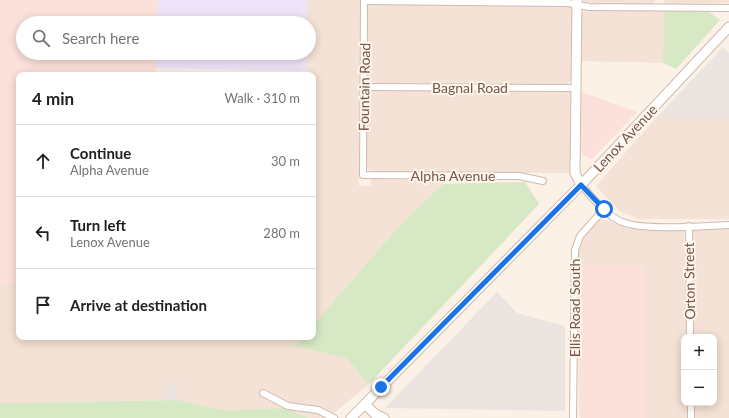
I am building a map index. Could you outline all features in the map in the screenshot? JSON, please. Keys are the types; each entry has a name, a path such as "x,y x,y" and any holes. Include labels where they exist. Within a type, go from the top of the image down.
{"main road":[{"path":"577,2 575,173 581,185"},
{"name":"Lenox Avenue","path":"351,418 581,185 729,27"},
{"path":"365,404 375,414 384,418"}],"street":[{"path":"364,0 577,2 589,7 729,8"},
{"name":"Fountain Road","path":"363,175 364,0"},
{"path":"659,7 660,0"},
{"name":"Bagnal Road","path":"364,87 575,88"},
{"name":"Alpha Avenue","path":"363,175 518,176 543,181"},
{"path":"581,185 604,209 620,222 634,225 729,225"},
{"name":"Ellis Road South","path":"573,418 575,250 580,236 604,209"},
{"name":"Orton Street","path":"688,226 690,334"},
{"path":"263,393 288,406 318,410 334,418"},
{"path":"691,406 691,418"}],"shaded area":[{"path":"0,0 158,0 157,16 16,16 16,60 156,60 156,72 16,72 16,284 0,284"},
{"path":"158,0 307,0 307,16 157,16"},
{"path":"307,0 360,0 359,186 371,186 371,179 442,180 443,184 403,222 316,322 316,72 307,72 308,60 316,60 316,16 307,16"},
{"path":"582,0 656,0 652,4 587,3"},
{"path":"663,0 729,0 729,3 665,4"},
{"path":"369,4 571,6 573,9 572,79 566,84 370,82 366,77 367,7"},
{"path":"587,10 664,10 663,63 581,61 581,13"},
{"path":"723,47 729,53 729,118 656,118"},
{"path":"156,60 307,60 307,71 156,68"},
{"path":"373,89 565,90 570,92 572,94 570,173 379,173 369,170 365,167 366,95"},
{"path":"579,91 637,112 592,159 583,155 581,151"},
{"path":"656,118 729,118 729,219 639,219 620,211 596,186"},
{"path":"600,220 606,220 628,229 681,229 684,231 687,334 681,334 681,406 689,406 689,415 687,418 644,418 644,266 577,266 579,247 584,237"},
{"path":"729,228 729,418 695,418 693,406 717,406 717,334 693,334 691,232 696,229"},
{"path":"577,266 644,266 644,418 581,418 579,415"},
{"path":"0,284 16,284 16,340 301,340 296,346 347,358 368,385 328,418 308,418 284,408 221,410 178,400 178,381 165,389 165,400 0,403"},
{"path":"497,292 517,313 565,326 565,411 385,408"},
{"path":"178,381 178,400 165,400 165,389"}],"green space":[{"path":"664,10 709,12 720,20 676,69 663,63"},
{"path":"525,182 539,204 368,385 347,358 295,346 300,340 316,340 316,322 403,222 443,184"},
{"path":"178,400 221,410 285,408 308,418 0,418 0,403"}],"route":[{"path":"381,387 446,324 581,185 604,209"}]}
